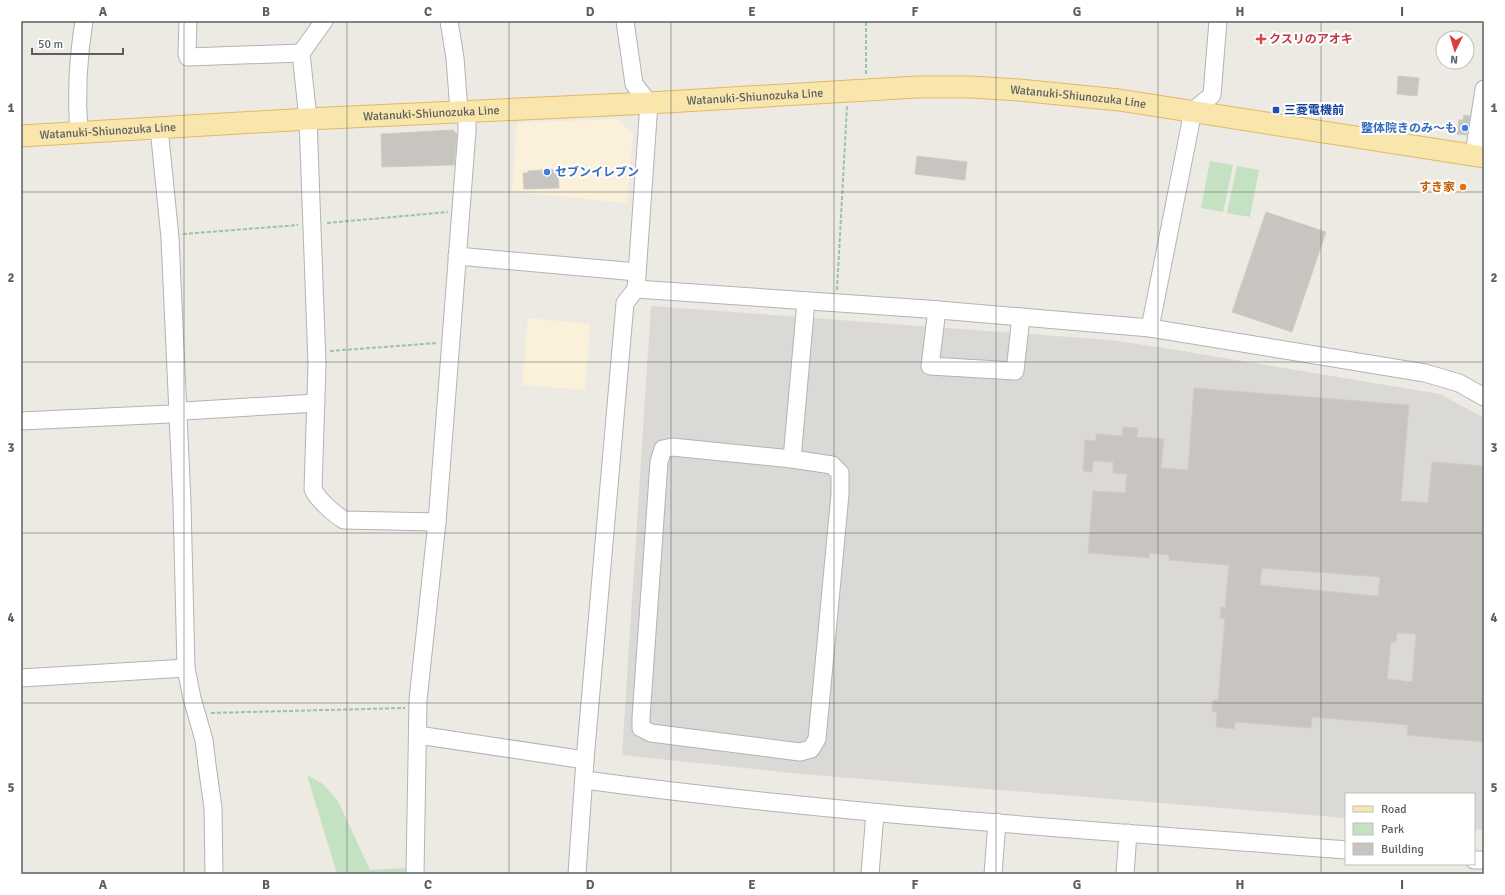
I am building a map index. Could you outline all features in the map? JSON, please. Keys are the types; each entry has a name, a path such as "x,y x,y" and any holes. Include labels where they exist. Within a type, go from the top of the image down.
{"main road":[{"name":"Watanuki-Shiunozuka Line","path":"21,136 308,119 648,103 857,90 932,87 1019,90 1119,100 1479,156"}],"street":[{"path":"79,132 79,57 84,21"},
{"path":"188,21 188,57 301,53"},
{"path":"324,21 301,53 308,119 317,352 313,489 316,494 344,520 437,522"},
{"path":"415,874 418,707 437,522 467,131 449,21"},
{"path":"577,874 585,780 585,760 625,303 636,289 648,103 634,84 625,21"},
{"path":"1150,328 1193,111 1212,95 1218,21"},
{"path":"1479,156 1484,89"},
{"path":"159,128 169,235 182,502 186,668 192,698 204,740 213,808 214,874"},
{"path":"457,256 637,272"},
{"path":"636,289 938,310 1150,328 1425,373 1459,384 1484,397"},
{"path":"792,459 806,301"},
{"path":"938,310 930,366 1015,371 1021,317"},
{"path":"21,421 170,414 177,412 316,403"},
{"path":"672,447 792,459 832,465 840,473 840,494 817,739 811,749 800,752 651,733 641,728 641,710 659,462 663,449 672,447"},
{"path":"21,678 186,668"},
{"path":"418,735 585,760"},
{"path":"585,780 689,794 875,813 1345,850"},
{"path":"870,874 875,813"},
{"path":"993,874 997,822"},
{"path":"1125,874 1128,833"}],"path":[{"path":"837,303 857,90 866,21"},
{"path":"169,235 312,224 461,210"},
{"path":"317,352 451,342"},
{"path":"196,713 418,707"}],"shaded area":[{"path":"617,119 633,134 627,203 512,192 517,123"},
{"path":"651,306 1110,340 1440,394 1484,418 1484,830 1475,829 1475,793 1345,793 1345,818 801,774 622,755"},
{"path":"528,318 590,324 585,390 522,385"}],"green space":[{"path":"1210,161 1233,165 1223,212 1201,208"},
{"path":"1237,166 1259,170 1250,217 1227,213"},
{"path":"307,775 323,784 338,801 370,870 406,868 406,874 337,874"}],"building":[{"path":"1398,76 1419,78 1417,96 1397,94"},
{"path":"1464,115 1470,116 1467,135 1457,134 1459,120 1463,120"},
{"path":"453,130 457,134 454,165 382,167 381,134"},
{"path":"917,156 967,162 965,180 915,174"},
{"path":"558,169 559,188 524,189 523,173 528,173 528,171"},
{"path":"1266,212 1326,232 1292,332 1232,312"},
{"path":"1194,388 1409,405 1401,501 1428,503 1432,462 1484,466 1484,742 1407,735 1408,725 1312,717 1311,728 1235,722 1234,729 1216,727 1217,712 1212,711 1213,700 1218,700 1225,619 1220,618 1221,607 1225,608 1229,565 1169,560 1169,555 1149,553 1149,558 1088,553 1093,491 1125,493 1127,474 1113,473 1113,462 1093,461 1092,472 1083,471 1085,440 1096,441 1096,434 1122,436 1123,427 1138,428 1137,437 1164,439 1161,468 1188,470","holes":["1262,568 1380,577 1378,596 1260,585","1397,633 1416,634 1412,682 1387,679 1391,642 1396,642"]}],"place":[{"name":"クスリのアオキ","path":"1261,39"},
{"name":"三菱電機前","path":"1276,110"},
{"name":"整体院きのみ〜も","path":"1465,128"},
{"name":"セブンイレブン","path":"547,172"},
{"name":"すき家","path":"1463,187"}]}
